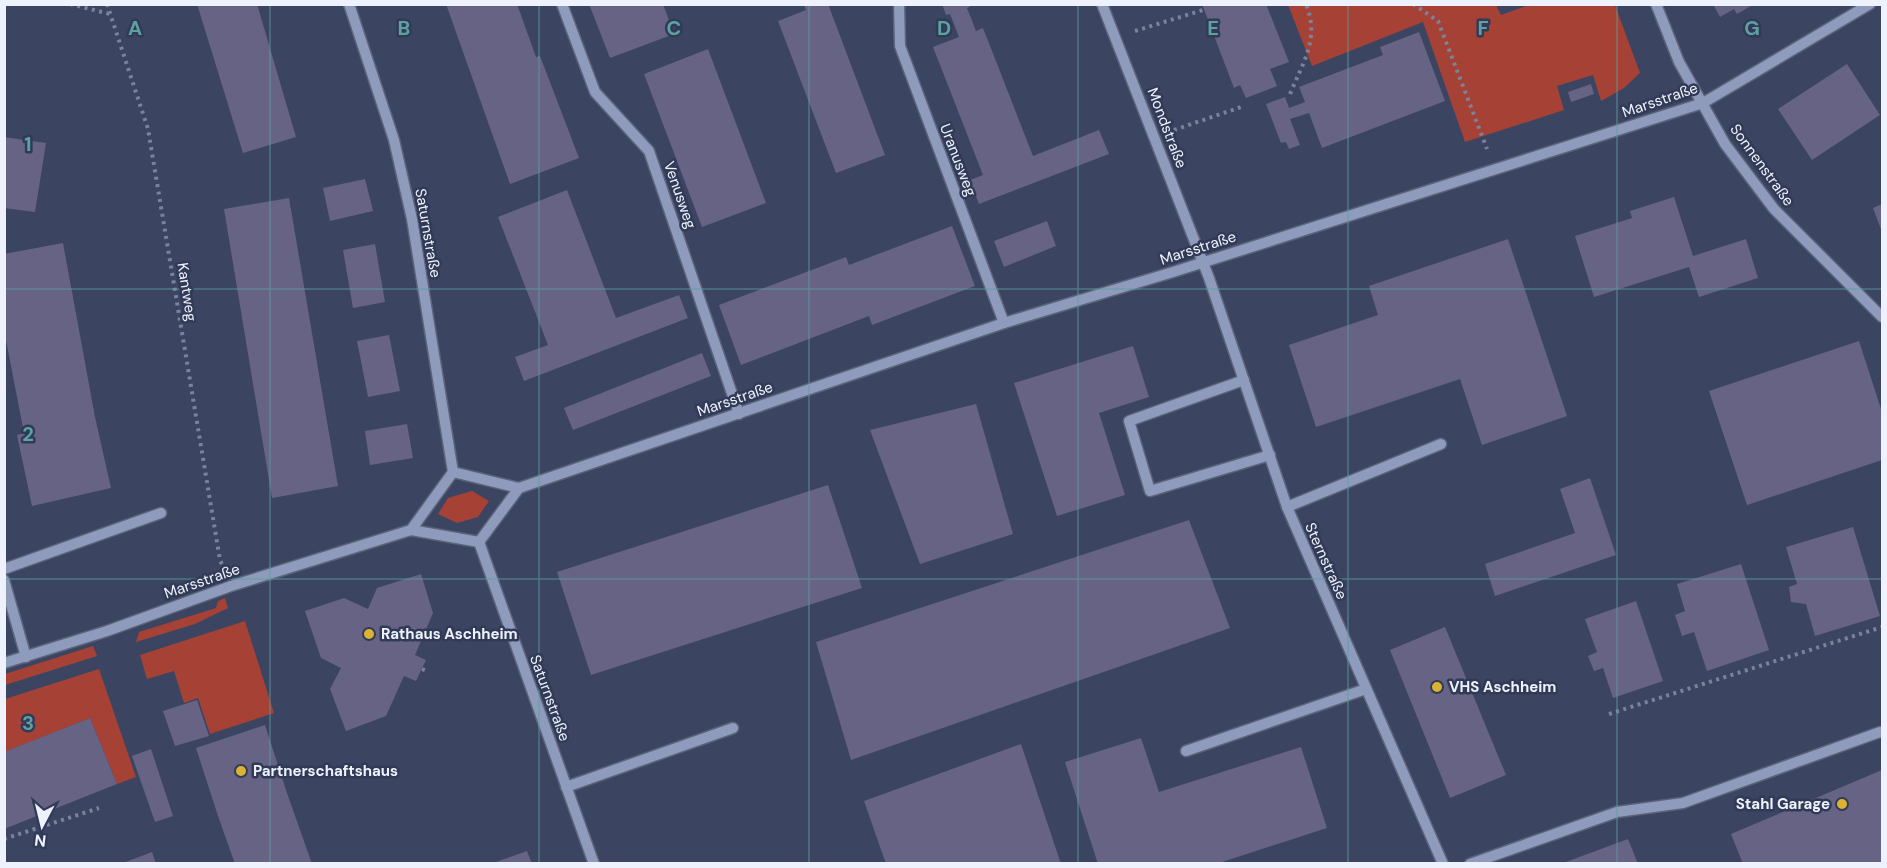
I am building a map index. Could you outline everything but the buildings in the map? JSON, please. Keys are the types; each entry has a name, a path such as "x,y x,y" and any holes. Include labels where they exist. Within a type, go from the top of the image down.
{"street":[{"name":"Saturnstraße","path":"350,4 394,140 412,219 453,472"},
{"name":"Venusweg","path":"562,4 595,92 649,151 739,414"},
{"name":"Uranusweg","path":"898,4 900,46 1004,323"},
{"name":"Mondstraße","path":"1102,4 1203,262"},
{"name":"Sonnenstraße","path":"1656,4 1679,62 1725,144 1774,209 1882,317"},
{"name":"Marsstraße","path":"519,488 1004,323 1703,103 1870,4"},
{"name":"Sternstraße","path":"1203,262 1287,507 1443,864"},
{"path":"1244,380 1129,421 1150,491 1270,455"},
{"path":"1287,507 1441,444"},
{"path":"411,530 453,472 519,488 479,542"},
{"path":"4,568 160,513"},
{"name":"Marsstraße","path":"4,663 107,632 231,586 411,530 479,542"},
{"name":"Saturnstraße","path":"479,542 594,864"},
{"path":"4,580 26,657"},
{"path":"1186,751 1366,689"},
{"path":"566,787 733,728"},
{"path":"1470,864 1617,812 1683,803 1880,732"}],"path":[{"path":"70,4 110,14"},
{"name":"Kantweg","path":"107,4 148,129 220,560 231,586"},
{"path":"1290,94 1308,52 1313,30 1312,17 1306,4"},
{"path":"1413,4 1438,21 1494,168"},
{"path":"1115,37 1203,10"},
{"path":"1154,136 1244,106"},
{"path":"1609,714 1882,627"},
{"path":"422,669 427,671"},
{"path":"4,839 99,808"}],"shaded area":[{"path":"1288,5 1496,5 1501,15 1529,5 1615,5 1640,73 1624,88 1601,101 1593,75 1557,86 1564,110 1465,142 1423,22 1312,66"},
{"path":"472,491 489,501 478,517 457,523 438,514 448,498"},
{"path":"225,598 228,608 195,624 136,642 139,632 216,608 218,601"},
{"path":"245,621 274,713 210,734 198,698 184,703 174,671 147,679 140,655"},
{"path":"93,646 97,656 5,685 5,674"},
{"path":"99,669 136,777 117,784 90,718 5,752 5,699"}],"place":[{"name":"Rathaus Aschheim","path":"369,634"},
{"name":"VHS Aschheim","path":"1437,687"},
{"name":"Partnerschaftshaus","path":"241,771"},
{"name":"Stahl Garage","path":"1842,804"}]}
